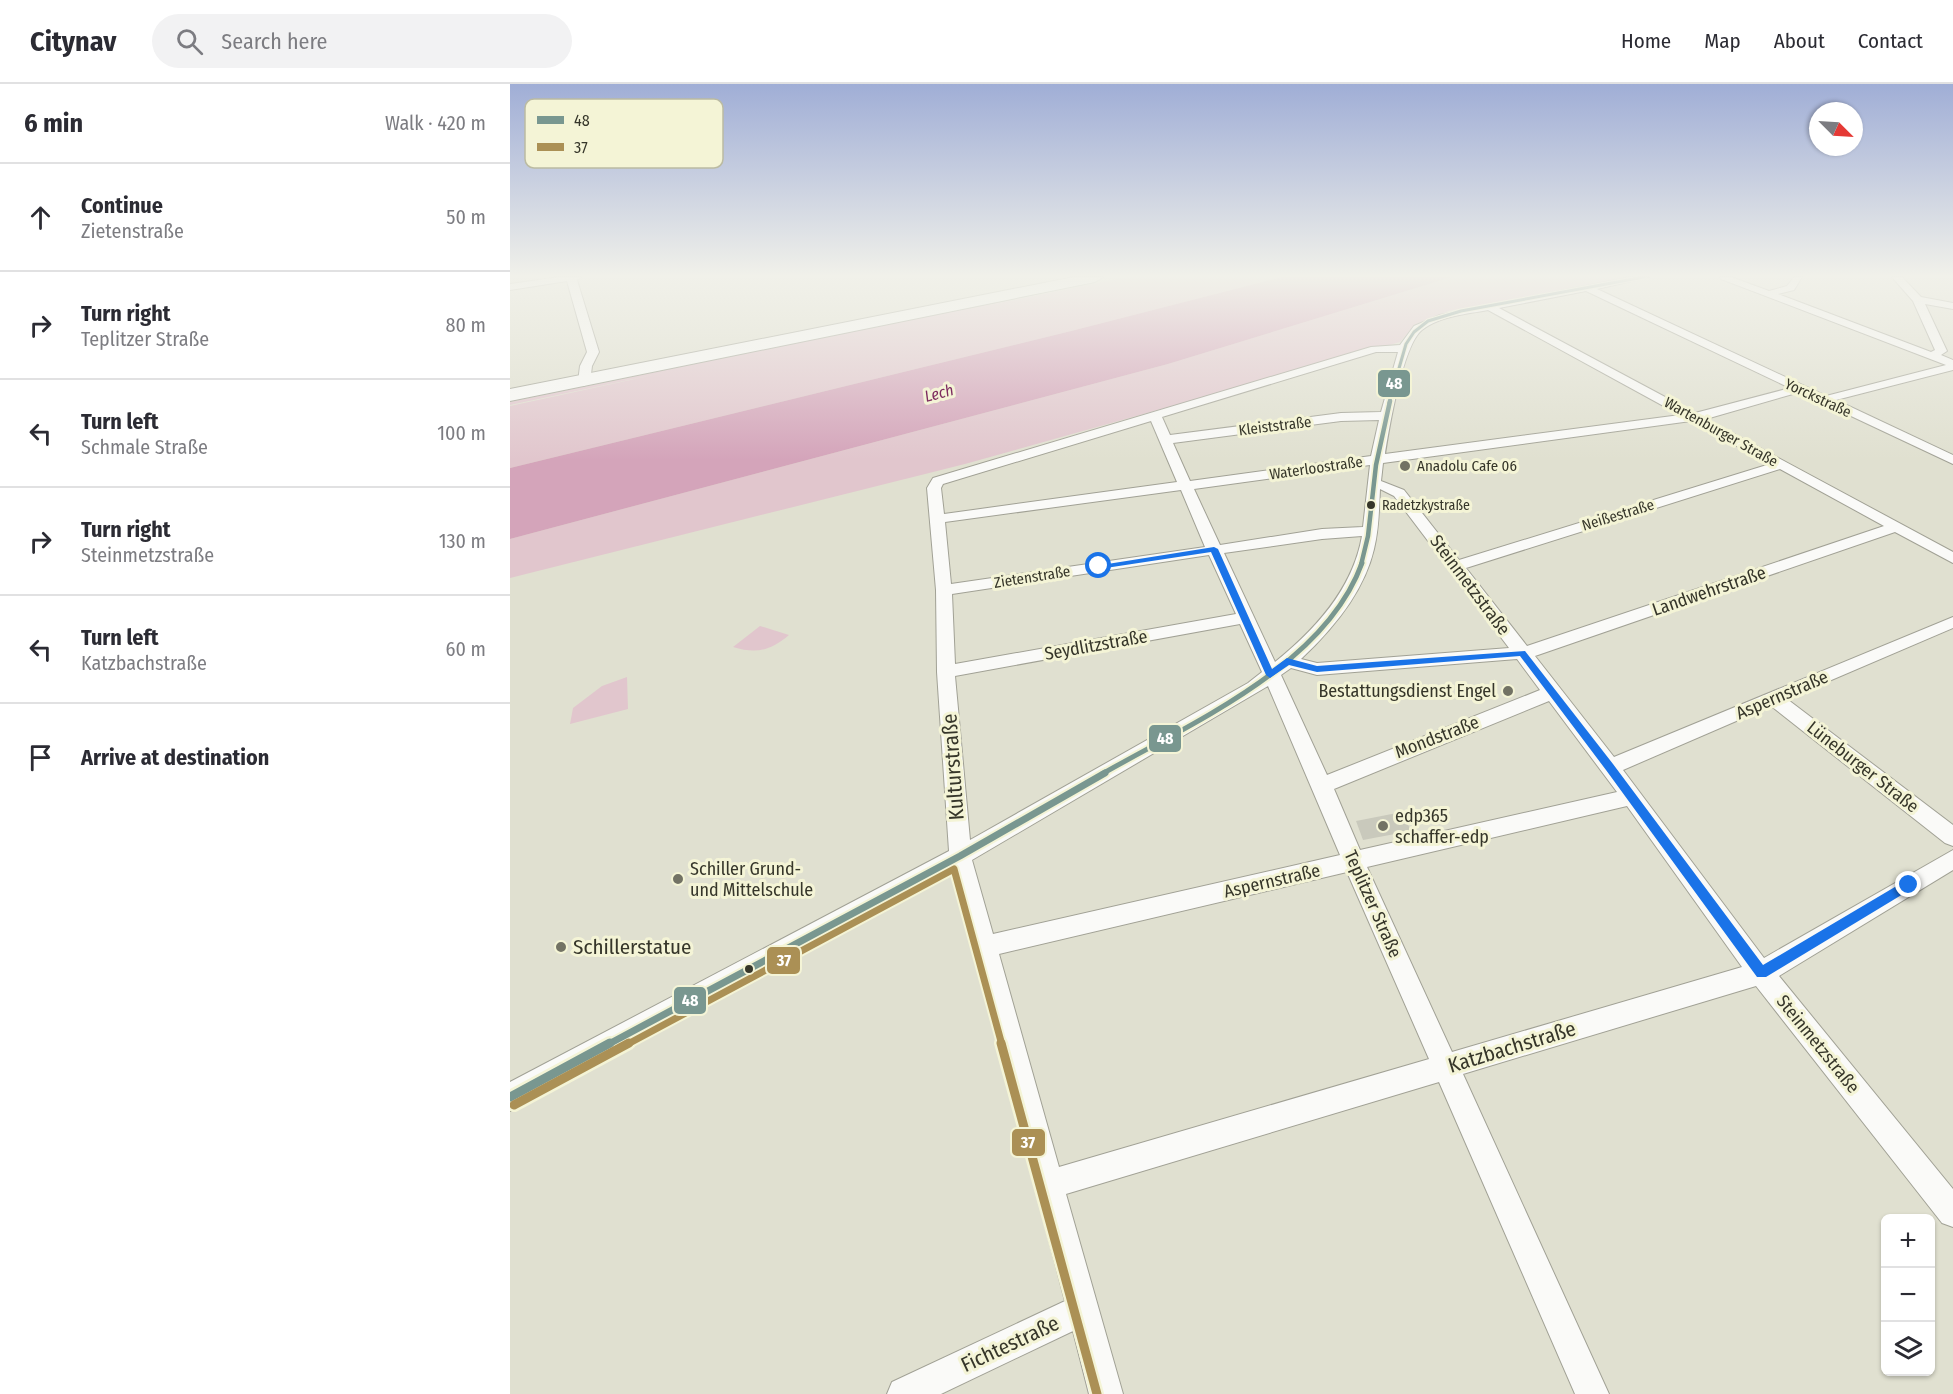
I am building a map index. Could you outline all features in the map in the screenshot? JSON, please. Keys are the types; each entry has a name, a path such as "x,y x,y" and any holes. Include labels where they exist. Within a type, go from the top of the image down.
{"main road":[{"path":"510,396 795,338"}],"street":[{"path":"580,382 593,352 589,338"},
{"path":"510,1097 960,855 1254,687 1279,668 1320,628 1350,588 1366,552 1377,459 1385,416 1404,348 1411,338"},
{"name":"Wartenburger Straße","path":"1548,338 1953,558"},
{"name":"Yorckstraße","path":"1692,338 1953,460"},
{"path":"1894,338 1936,353 1953,366"},
{"path":"1931,338 1936,353"},
{"path":"1154,414 1375,349 1404,348"},
{"path":"1936,353 1953,353"},
{"path":"1822,400 1953,366"},
{"name":"Waterloostraße","path":"938,519 1692,416 1799,389"},
{"name":"Teplitzer Straße","path":"1154,414 1245,618 1279,668 1354,862 1592,1394"},
{"name":"Kulturstraße","path":"1106,1394 983,947 960,855 946,672 944,590 934,488 938,482 1154,414"},
{"name":"Kleiststraße","path":"1165,440 1341,417 1385,416"},
{"name":"Neißestraße","path":"1457,566 1780,465"},
{"name":"Steinmetzstraße","path":"1374,483 1389,487 1399,494 1457,566 1610,767 1761,973 1953,1212"},
{"name":"Landwehrstraße","path":"1279,668 1317,669 1522,653 1896,527"},
{"name":"Zietenstraße","path":"944,590 1322,534 1369,531"},
{"name":"Seydlitzstraße","path":"946,672 1245,618"},
{"name":"Aspernstraße","path":"1610,767 1953,622"},
{"name":"Mondstraße","path":"1323,784 1552,692"},
{"name":"Lüneburger Straße","path":"1773,698 1953,837"},
{"name":"Aspernstraße","path":"983,947 1631,797"},
{"name":"Katzbachstraße","path":"1048,1185 1761,973 1953,858"},
{"name":"Fichtestraße","path":"904,1394 1083,1310"}],"shaded area":[{"path":"821,338 1042,338 510,468 510,406 667,372 510,405 510,402"},
{"path":"1252,338 1403,338 1400,342 965,464 510,578 510,539 1168,364"},
{"path":"760,626 789,635 775,645 762,650 733,647"},
{"path":"627,677 628,709 570,724 573,708 602,686"}],"water":[{"name":"Lech","path":"1042,338 1252,338 1168,364 510,539 510,468"}],"building":[{"name":"edp365 schaffer-edp","path":"1402,812 1411,831 1363,840 1356,821"}],"transit line":[{"name":"48","path":"510,1097 960,856 1254,687 1285,663 1328,621 1351,589 1359,571 1368,536 1374,477 1383,428 1401,358 1409,338"},
{"name":"37","path":"514,1105 954,869 1097,1394"}],"place":[{"name":"Anadolu Cafe 06","path":"1405,466"},
{"name":"Radetzkystraße","path":"1371,505"},
{"name":"Bestattungsdienst Engel","path":"1508,691"},
{"name":"edp365 schaffer-edp","path":"1383,826"},
{"name":"Schiller Grund- und Mittelschule","path":"678,879"},
{"name":"Schillerstatue","path":"561,947"}],"route":[{"path":"1099,566 1214,549 1270,675 1287,661 1302,667 1317,669 1522,653 1610,767 1761,973 1909,885"}]}
